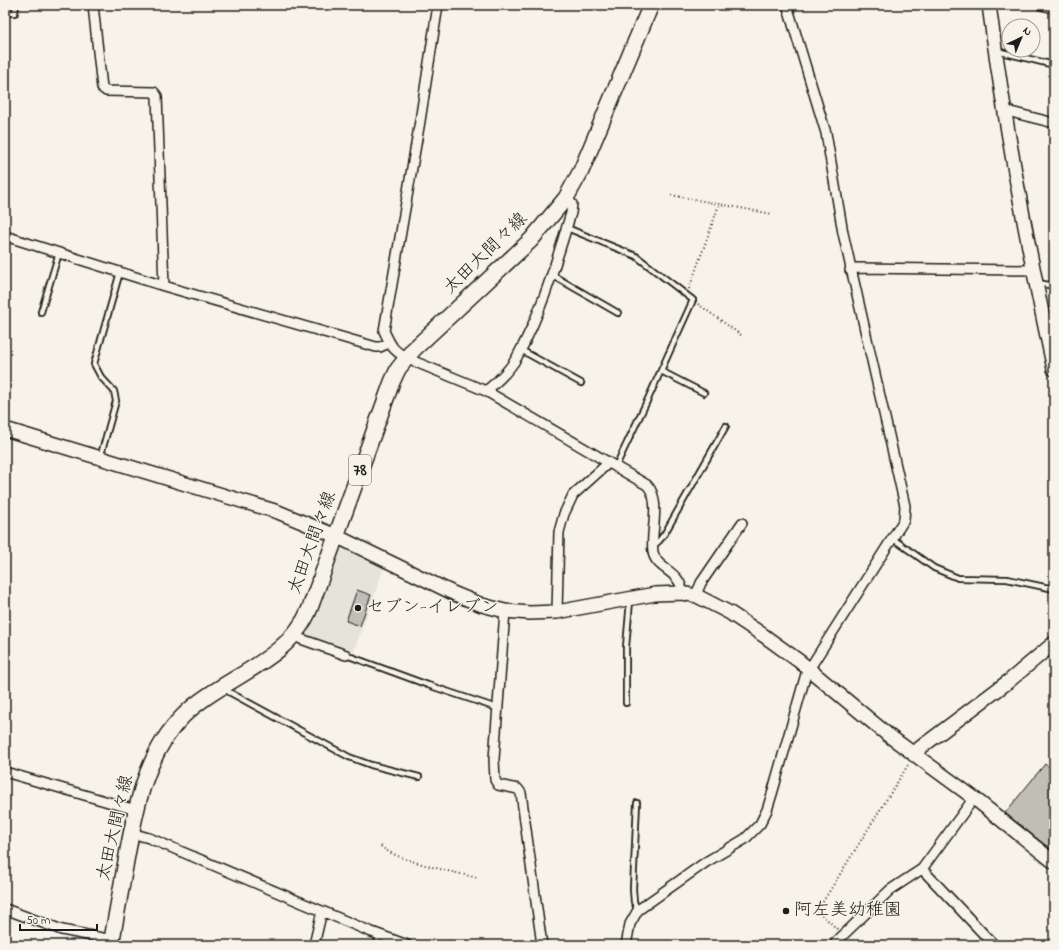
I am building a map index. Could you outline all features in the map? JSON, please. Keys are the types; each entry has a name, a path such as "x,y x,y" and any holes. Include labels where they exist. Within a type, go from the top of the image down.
{"main road":[{"name":"太田大間々線","path":"111,942 136,810 143,783 157,752 173,727 193,706 270,656 285,644 307,617 392,382 406,358 413,350 531,240 566,198 581,171 651,5"}],"street":[{"path":"93,5 102,88 106,91 154,92 157,96 164,286"},
{"path":"438,5 384,332 389,343 397,352 406,358 486,391 616,466 651,489 654,500 653,553 655,558 679,580 682,587 682,593"},
{"path":"626,945 630,924 638,910 706,862 744,839 760,824 767,810 803,682 809,669 904,520 905,506 842,233 826,133 787,5"},
{"path":"989,5 1004,112 1036,284 1051,345 1054,369"},
{"path":"1041,5 1054,8"},
{"path":"1004,112 1011,112 1054,124"},
{"path":"486,391 496,382 516,358 552,275 572,207 572,204 566,198"},
{"path":"5,236 164,286 376,348 389,343"},
{"path":"850,270 856,268 1034,270"},
{"path":"5,430 278,512 336,536 455,594 482,605 505,611 530,613 557,612 654,594 682,593 697,596 730,613 809,669 888,735 911,759 974,798 1054,862"},
{"path":"557,612 559,532 564,514 573,495 601,470 607,461"},
{"path":"697,596 701,584 742,523"},
{"path":"505,611 497,708 494,759 495,780 498,785 518,789 521,793 542,945"},
{"path":"294,634 301,639 346,655"},
{"path":"911,759 920,748 1014,676 1054,643"},
{"path":"5,772 136,810"},
{"path":"835,945 836,942 890,890 922,869 974,798"},
{"path":"131,833 149,838 407,945"},
{"path":"922,869 994,945"},
{"path":"5,909 62,930 111,942"},
{"path":"314,945 322,911"}],"lane":[{"path":"5,13 15,14 16,5"},
{"path":"995,51 1054,65"},
{"path":"567,228 636,256 693,300 616,466"},
{"path":"41,312 59,253"},
{"path":"100,458 116,401 114,391 101,377 94,364 120,272"},
{"path":"552,275 618,313"},
{"path":"1036,284 1054,286"},
{"path":"520,350 580,383"},
{"path":"661,371 704,393"},
{"path":"653,547 665,533 726,426"},
{"path":"892,538 934,568 958,578 1007,579 1054,589"},
{"path":"626,703 626,647 630,598"},
{"path":"346,655 450,693 497,708"},
{"path":"223,686 229,692 349,757 371,765 419,777"},
{"path":"637,803 633,889 634,902 638,910"},
{"path":"377,945 379,934"}],"path":[{"path":"671,195 772,214"},
{"path":"687,296 719,205"},
{"path":"693,300 741,335"},
{"path":"838,933 837,929 819,912 819,908 911,759"},
{"path":"381,846 384,850 405,859 478,878"}],"shaded area":[{"path":"342,549 384,568 353,653 308,636 305,630 337,551"}],"building":[{"path":"357,590 371,595 360,626 346,621"},
{"path":"1045,764 1054,771 1054,852 1005,813"}],"place":[{"name":"セブン-イレブン","path":"358,608"},
{"name":"阿左美幼稚園","path":"786,911"}]}
